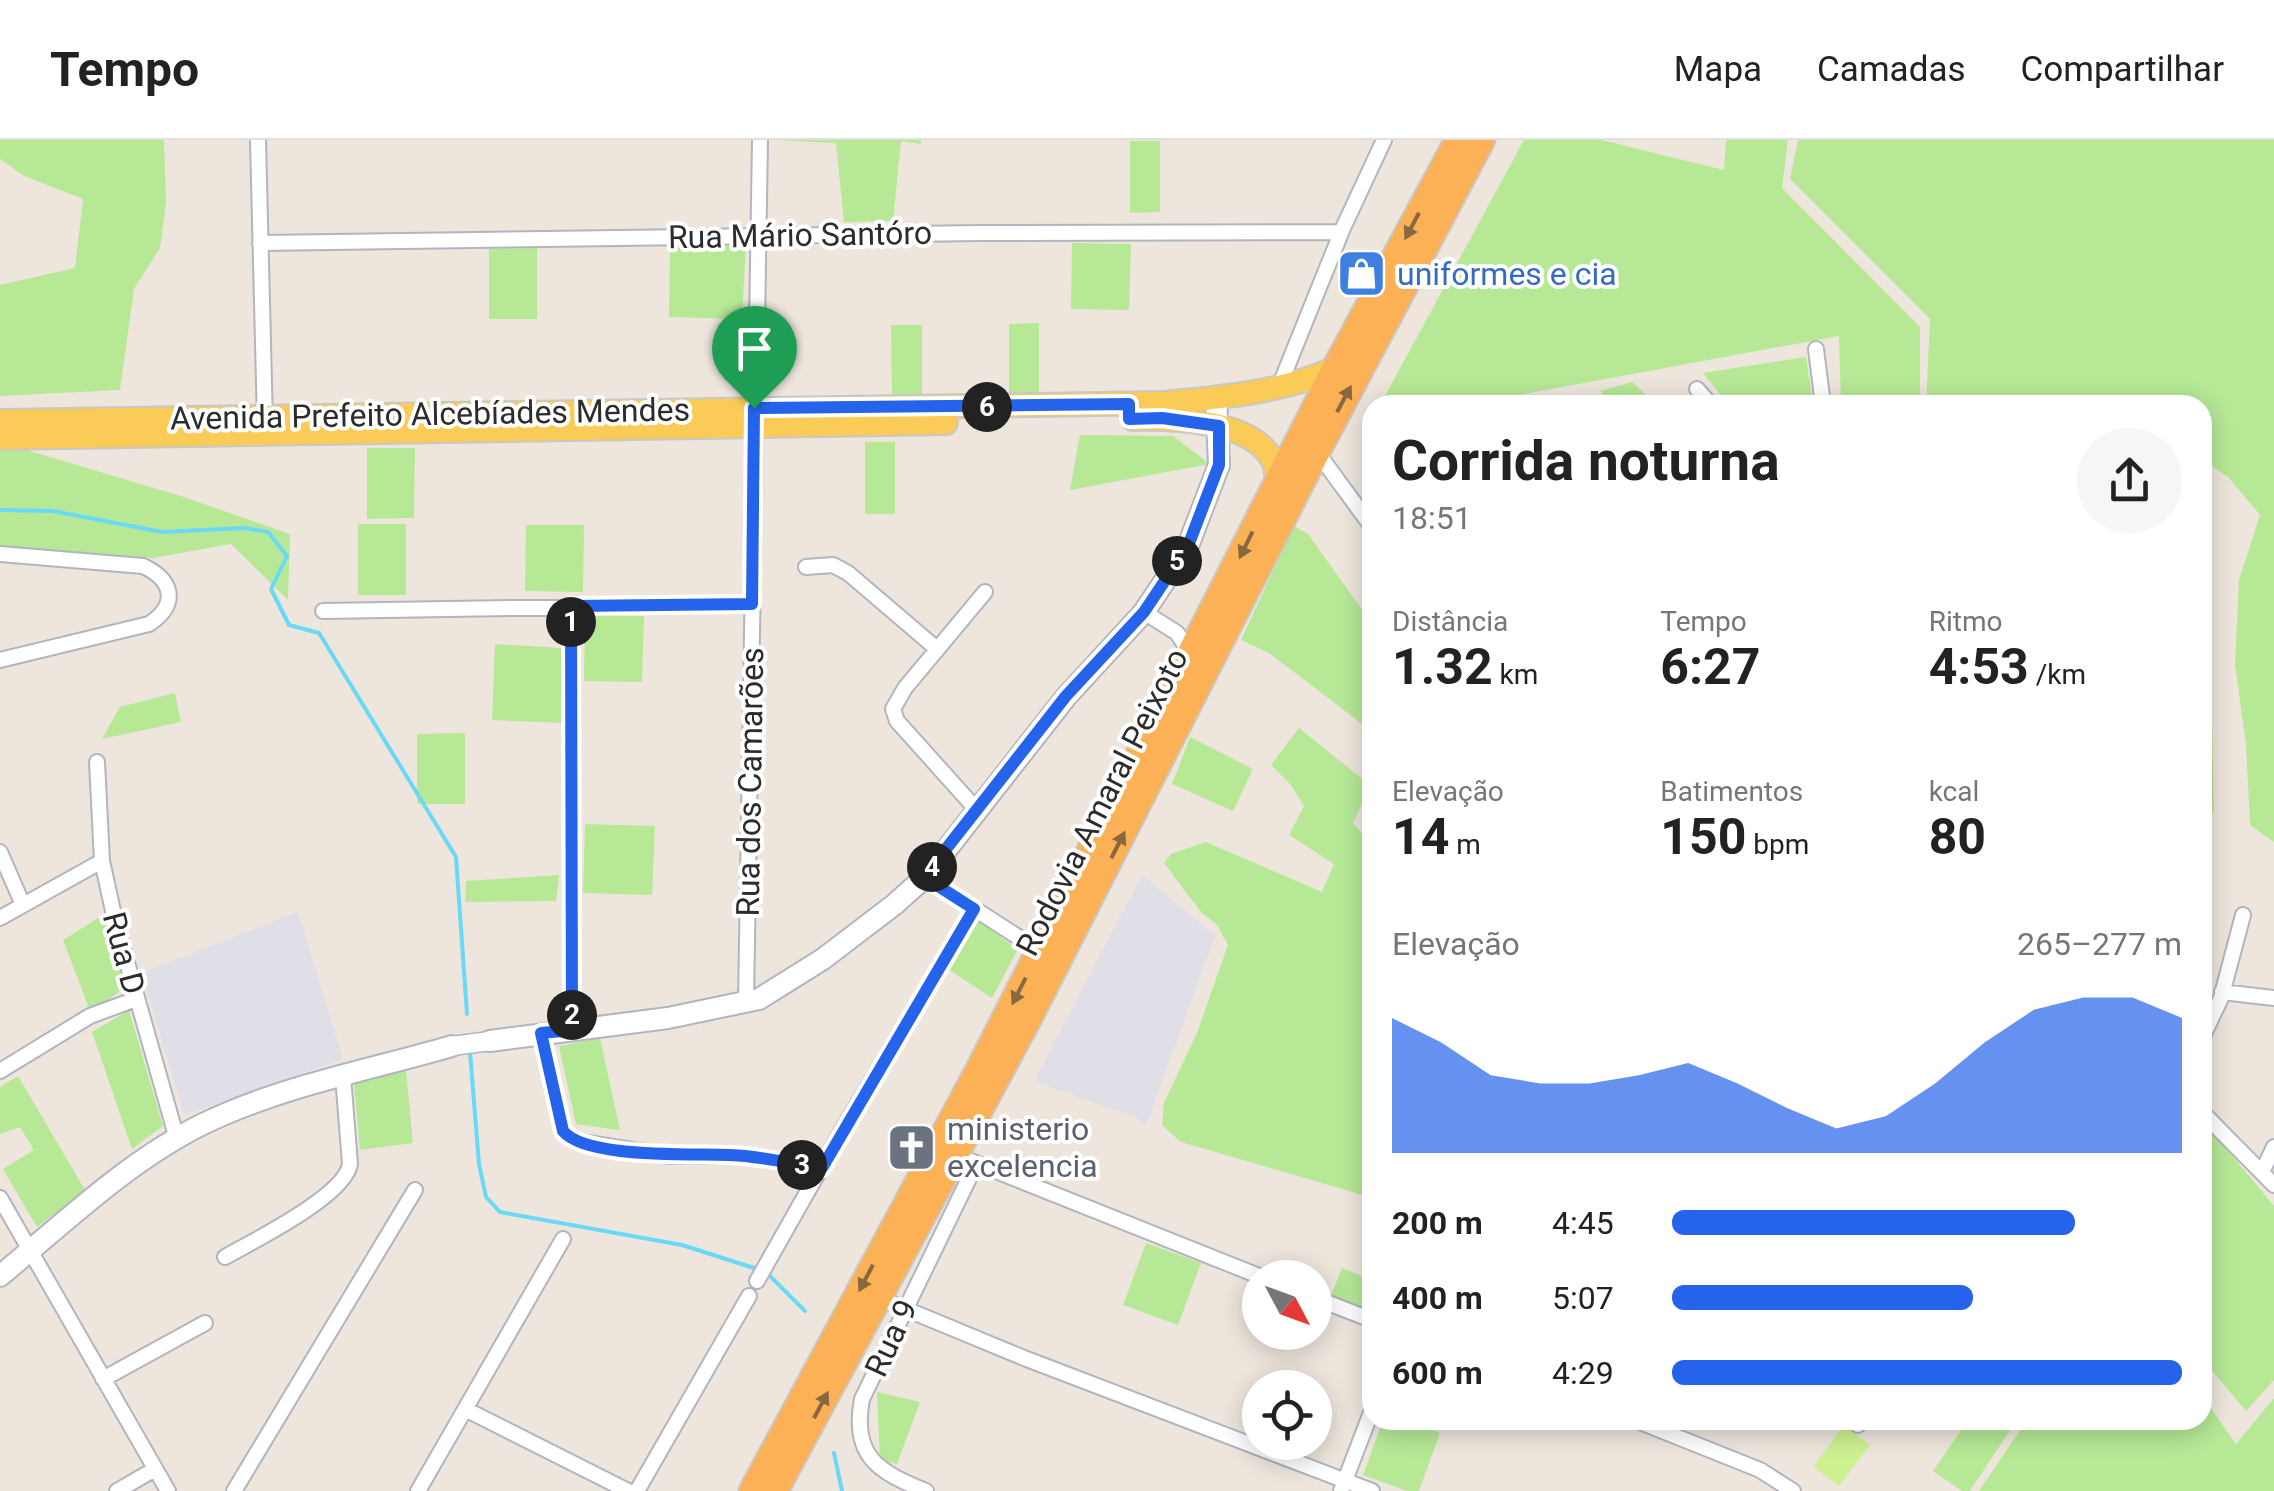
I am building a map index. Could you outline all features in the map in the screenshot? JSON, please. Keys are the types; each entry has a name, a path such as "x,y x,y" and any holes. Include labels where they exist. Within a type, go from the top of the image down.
{"highway":[{"name":"Rodovia Amaral Peixoto","path":"752,1491 1040,950 1190,641 1458,140"},
{"name":"Rodovia Amaral Peixoto","path":"774,1491 879,1298 966,1159 1090,900 1317,452 1482,140"}],"main road":[{"name":"Avenida Prefeito Alcebíades Mendes","path":"0,421 265,425 1129,412 1308,381 1335,368"},
{"path":"490,1041 668,1018 746,1003 774,991 823,959 895,904 924,877 1066,696 1144,612 1188,546 1219,465 1216,397"},
{"name":"Avenida Prefeito Alcebíades Mendes","path":"1129,412 1219,426 1261,446 1274,461 1278,482"},
{"name":"Avenida Prefeito Alcebíades Mendes","path":"0,438 265,425"},
{"path":"0,1276 87,1203 178,1140 225,1115 342,1076 452,1046"}],"street":[{"path":"258,140 265,425"},
{"name":"Rua dos Camarões","path":"746,1003 760,140"},
{"path":"1278,387 1341,232 1384,140"},
{"name":"Rua Mário Santóro","path":"260,242 1341,232"},
{"path":"1816,349 1822,395"},
{"path":"1697,389 1702,395"},
{"path":"1317,452 1362,513"},
{"path":"0,554 143,566 158,573 167,584 167,608 149,624 0,660"},
{"path":"806,567 833,566 848,573 937,648"},
{"path":"976,809 893,714 898,698 985,592"},
{"path":"324,610 752,604"},
{"path":"571,606 572,1030"},
{"path":"1144,612 1190,641"},
{"name":"Rua D","path":"97,762 102,861 136,999 178,1140"},
{"path":"0,852 22,905"},
{"path":"0,918 102,861"},
{"path":"924,877 1040,950"},
{"path":"757,1281 974,909"},
{"path":"2212,1015 2243,915"},
{"path":"2222,992 2274,998"},
{"path":"0,1072 90,1016 136,999"},
{"path":"541,1033 563,1131 575,1142 670,1156 744,1156 822,1168"},
{"path":"452,1046 490,1041"},
{"path":"224,1258 296,1216 346,1175 350,1164 342,1076"},
{"path":"2212,1122 2274,1185"},
{"path":"2262,1172 2274,1147"},
{"path":"966,1159 1242,1269"},
{"name":"Rua 9","path":"926,1491 891,1477 874,1464 860,1422 862,1399 966,1159"},
{"path":"234,1491 415,1190"},
{"path":"0,1198 168,1491"},
{"path":"418,1491 563,1239"},
{"path":"637,1491 748,1296"},
{"path":"879,1298 1343,1486 1372,1491"},
{"path":"1332,1305 1362,1316"},
{"path":"103,1379 205,1323"},
{"path":"465,1410 628,1491"},
{"path":"1343,1486 1364,1430"},
{"path":"1661,1430 1760,1470 1786,1489"},
{"path":"118,1491 155,1470"}],"shaded area":[{"path":"1142,875 1215,936 1146,1126 1135,1117 1034,1081"},
{"path":"298,912 343,1059 184,1115 142,973"}],"green space":[{"path":"0,140 164,140 166,203 160,248 134,289 120,390 0,396 0,285 75,268 83,199 24,176 0,159"},
{"path":"774,140 921,140 921,144 901,141 893,221 844,222 836,143"},
{"path":"1524,140 1601,140 1724,170 1726,140 1788,140 1782,188 1920,327 1920,395 1841,395 1839,336 1518,395 1385,395"},
{"path":"1798,140 2274,140 2274,842 2250,825 2246,744 2235,665 2239,580 2260,515 2228,477 2212,466 2212,395 1926,395 1930,319 1790,179"},
{"path":"1130,141 1160,141 1160,212 1130,213"},
{"path":"746,242 742,319 669,317 670,247"},
{"path":"1072,243 1131,244 1129,310 1071,309"},
{"path":"537,248 537,319 489,319 489,249"},
{"path":"1039,323 1039,395 1009,395 1009,324"},
{"path":"891,325 922,325 922,396 892,396"},
{"path":"1806,357 1812,395 1721,395 1703,373"},
{"path":"1632,382 1646,395 1603,395 1600,391"},
{"path":"1080,435 1173,436 1210,464 1070,490"},
{"path":"865,442 895,442 895,514 865,514"},
{"path":"367,448 415,448 414,518 367,519"},
{"path":"23,449 181,496 290,534 288,600 231,544 153,558 0,546 0,450"},
{"path":"358,524 406,524 406,595 358,595"},
{"path":"526,525 584,525 583,592 525,591"},
{"path":"1294,526 1308,534 1362,610 1362,724 1269,653 1241,640"},
{"path":"585,615 644,616 642,682 584,681"},
{"path":"495,644 561,648 564,723 492,720"},
{"path":"175,693 181,722 102,739 120,707"},
{"path":"2212,713 2214,810 2212,815"},
{"path":"1299,728 1362,777 1362,804 1353,823 1362,834 1362,1195 1181,1142 1162,1125 1164,1103 1197,1033 1228,945 1217,925 1201,912 1164,863 1171,854 1206,842 1322,892 1334,864 1289,835 1304,806 1291,785 1271,765"},
{"path":"465,733 465,804 417,804 417,734"},
{"path":"1190,737 1253,769 1233,811 1172,784"},
{"path":"585,824 655,826 652,895 583,893"},
{"path":"559,875 556,901 465,902 466,881"},
{"path":"105,914 124,988 91,1013 63,940"},
{"path":"977,920 1018,949 992,998 948,969"},
{"path":"129,1010 163,1126 132,1149 92,1032"},
{"path":"600,1038 620,1130 576,1124 559,1046"},
{"path":"406,1070 413,1143 360,1150 354,1084"},
{"path":"18,1076 85,1190 37,1227 3,1169 34,1150 20,1127 0,1134 0,1087"},
{"path":"2212,1135 2274,1206 2274,1380 2246,1411 2212,1371"},
{"path":"1146,1243 1201,1263 1178,1325 1123,1305"},
{"path":"1342,1268 1362,1276 1362,1308 1332,1296"},
{"path":"877,1392 920,1402 897,1464 880,1460"},
{"path":"2274,1398 2274,1491 1979,1491 2020,1430 2212,1430 2212,1410 2236,1444"},
{"path":"1379,1430 1440,1433 1419,1491 1407,1491 1363,1475"},
{"path":"1840,1430 1850,1430 1870,1445 1839,1486 1813,1467"},
{"path":"1961,1430 2010,1430 1970,1491 1962,1491 1933,1471"}],"waterway":[{"path":"0,510 53,511 162,532 245,528 268,532 287,556 271,589 289,625 319,633 456,857 467,1014"},
{"path":"470,1052 479,1164 486,1197 500,1212 682,1245 757,1269"},
{"path":"766,1272 805,1311"},
{"path":"834,1453 842,1491"}],"place":[{"name":"uniformes e cia","path":"1362,274"},
{"name":"ministerio excelencia","path":"912,1147"}],"route":[{"path":"1129,404 1129,419 1162,418 1219,426 1219,465 1188,546 1144,612 1066,696 924,877 974,909 822,1168 744,1156 670,1156 575,1142 563,1131 541,1033 572,1030 571,606 752,604 754,408 1129,404"}]}
